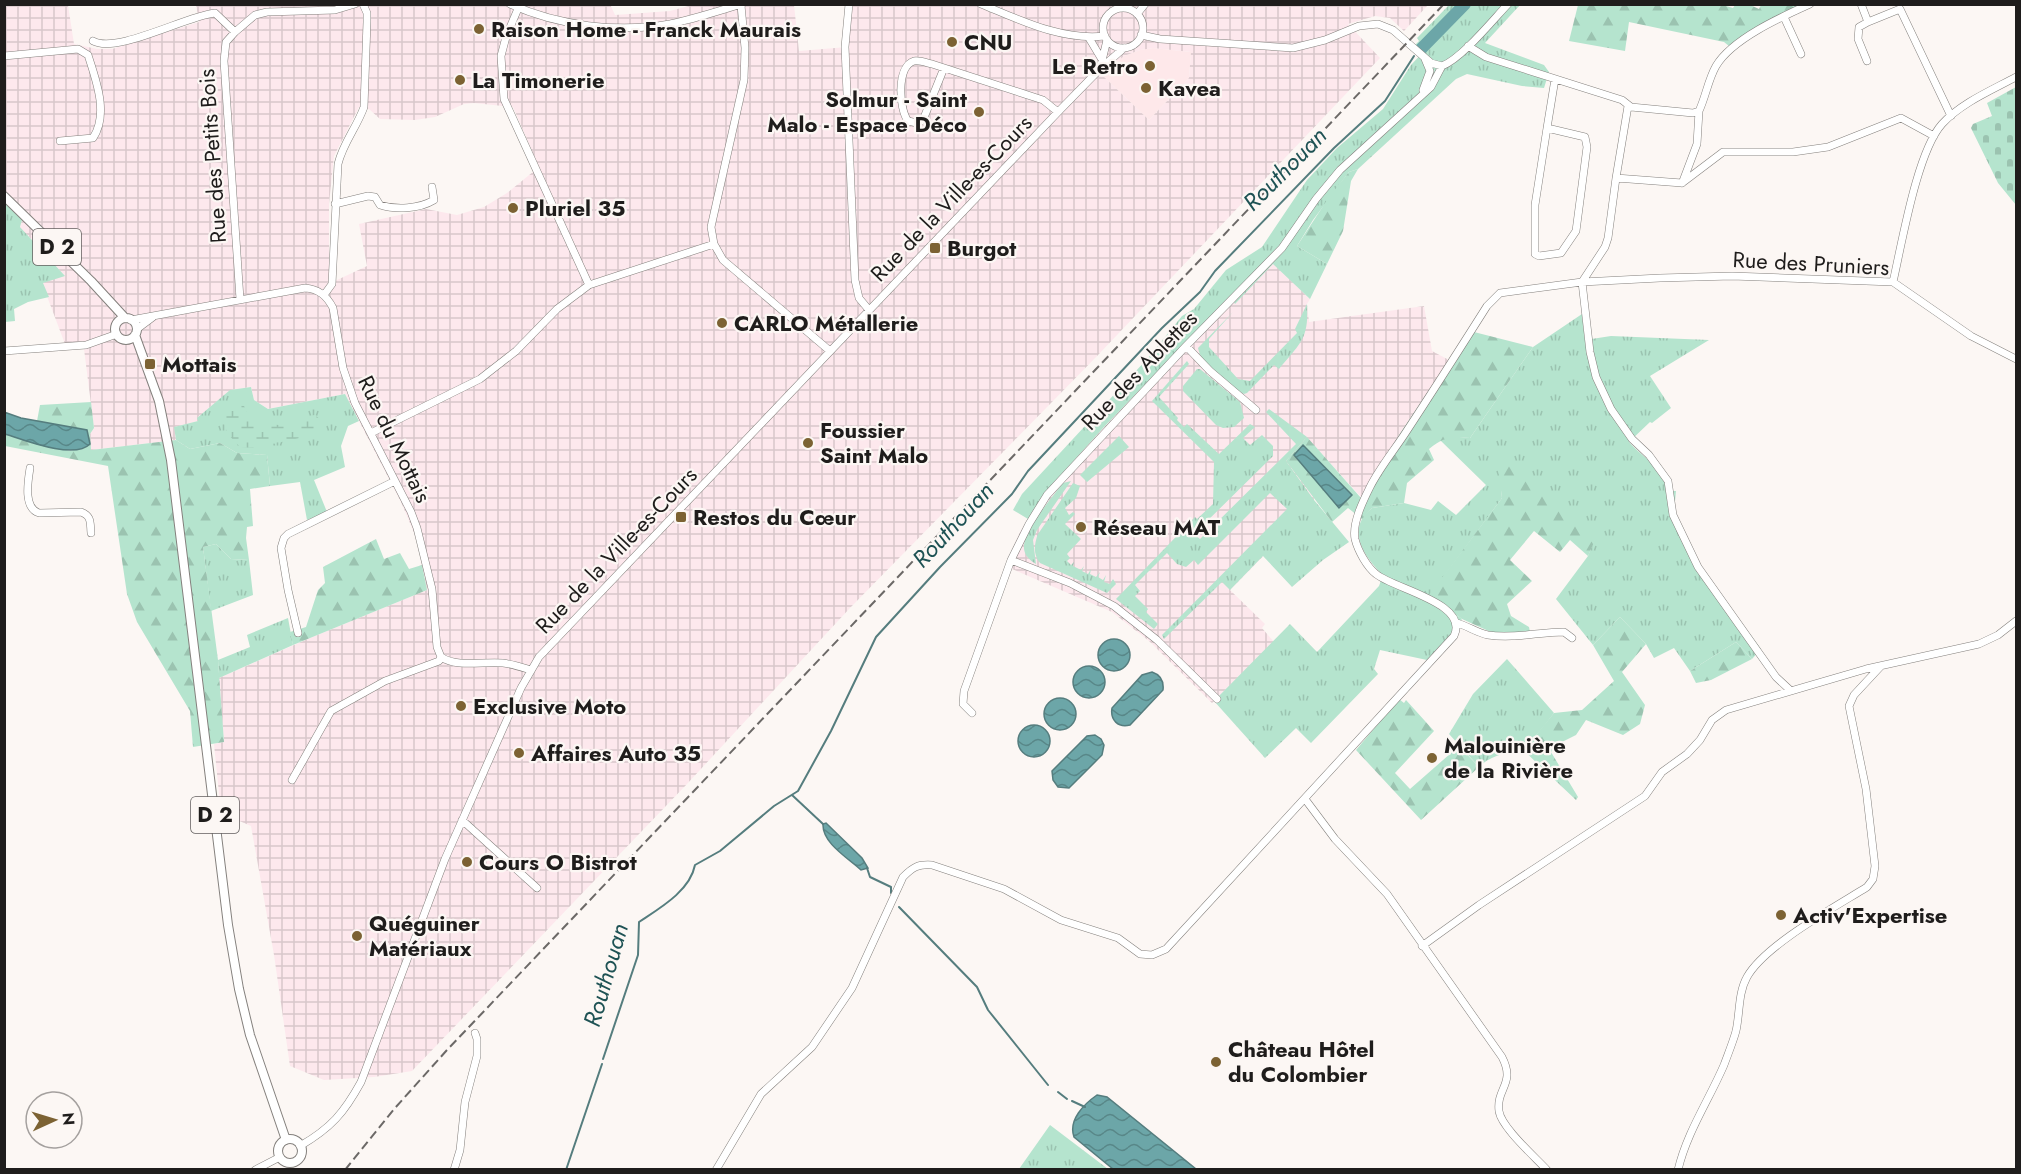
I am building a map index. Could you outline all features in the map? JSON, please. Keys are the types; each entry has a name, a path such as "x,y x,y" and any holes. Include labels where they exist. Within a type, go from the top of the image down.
{"main road":[{"name":"D 2","path":"4,196 84,274 107,301 128,319"},
{"name":"D 2","path":"107,301 116,331"},
{"path":"128,319 136,332 125,340 116,331 118,321 128,319"},
{"name":"D 2","path":"136,332 141,356 159,401 171,460 238,989 250,1035 286,1140"},
{"name":"D 2","path":"125,340 141,356"},
{"path":"286,1140 295,1141 300,1146 300,1156 294,1166 280,1157 279,1146 286,1140"}],"street":[{"path":"93,41 99,44 120,42 214,13 235,32 261,13 334,10 355,4"},
{"path":"128,319 305,288 313,288 324,295 332,284 338,164 341,152 364,107 367,13 363,4"},
{"path":"510,4 548,17 588,26 640,27 689,20 741,5 745,48 744,80 711,227 714,244 723,260 830,351"},
{"path":"849,4 845,47 855,280 859,297 869,310"},
{"path":"981,4 1035,25 1089,38 1106,38 1114,46 1124,48 1134,44 1141,35 1142,24 1137,14 1130,9 1112,7 1103,24 1106,38 1100,69"},
{"path":"1137,14 1145,4"},
{"name":"Rue des Ablettes","path":"972,713 963,704 963,692 1011,560 1047,495 1186,346 1282,248 1321,192 1340,170 1431,87 1442,66 1468,46 1508,4"},
{"path":"1682,183 1698,144 1699,111 1717,64 1739,43 1810,4"},
{"path":"1861,4 1868,22"},
{"path":"519,6 501,56 504,99 589,285"},
{"path":"1867,61 1858,39 1859,27 1900,9 1951,116"},
{"path":"1784,17 1801,54"},
{"path":"1141,35 1160,39 1293,48 1324,40 1359,26 1378,24 1393,30 1431,63 1442,66"},
{"name":"Rue des Petits Bois","path":"235,32 226,42 224,61 240,299"},
{"path":"1089,38 1101,58"},
{"path":"1468,46 1486,57 1622,100 1628,106 1699,111"},
{"name":"Rue de la Ville-es-Cours","path":"300,1146 327,1129 343,1113 361,1082 427,902 462,820 531,670 549,646 1058,112 1124,48"},
{"path":"4,56 78,49 88,55 100,95 98,130 93,138 60,141"},
{"name":"Rue des Ablettes","path":"1420,95 1430,77 1429,65 1424,57"},
{"path":"944,68 923,120 917,123 908,121 902,109 901,76 906,67 913,62 920,61 944,68 1043,100 1058,112"},
{"path":"1893,282 1924,157 1934,136 1951,116 2016,77"},
{"path":"1547,128 1585,137 1587,147 1576,231 1561,253 1539,256 1535,254 1535,205 1547,128 1555,79"},
{"path":"1628,106 1608,238 1605,247 1582,282 1596,377 1611,409 1632,439 1649,455 1668,481 1673,515 1698,567 1776,677 1790,690"},
{"path":"1616,177 1682,183 1723,152 1793,152 1828,147 1901,118 1934,136"},
{"path":"335,204 368,196 375,197 380,205 390,208 408,207 434,200 432,187"},
{"path":"371,433 480,379 516,351 557,309 589,285 714,244"},
{"name":"Rue des Pruniers","path":"1457,623 1450,614 1426,596 1376,574 1368,565 1355,538 1357,521 1370,485 1493,298 1500,293 1582,282 1732,276 1893,282 1971,336 2016,359"},
{"name":"Rue du Mottais","path":"324,295 333,308 348,386 411,512 423,544 432,589 437,647 441,657"},
{"path":"136,332 153,316"},
{"path":"4,351 86,345 116,331"},
{"path":"1186,346 1210,371 1256,410"},
{"path":"30,468 29,504 33,510 39,513 81,512 87,514 90,518 91,533"},
{"path":"298,633 281,548 284,538 395,480"},
{"path":"1011,560 1070,583 1114,606 1157,640 1217,699"},
{"path":"1422,946 1479,905 1645,796 1662,772 1688,754 1719,714 1790,690 1866,669 1880,668 1989,640 2016,621"},
{"path":"716,1170 761,1094 812,1047 826,1027 857,979 903,877 914,867 923,864 932,865 1004,889 1061,920 1118,938 1140,954 1152,955 1166,949 1305,799 1454,636 1458,629 1457,623 1486,634 1520,637 1564,632 1572,638"},
{"path":"292,780 331,711 385,681 439,661 441,657 455,662 501,663 531,670"},
{"path":"1678,1170 1687,1140 1729,1054 1736,1030 1740,999 1747,977 1768,954 1788,938 1867,887 1873,879 1875,866 1867,799 1849,706 1854,695 1880,668"},
{"path":"1305,799 1335,839 1387,894 1502,1057 1508,1074 1499,1102 1501,1118 1547,1170"},
{"path":"462,820 537,888"},
{"path":"454,1170 460,1150 465,1102 477,1056 475,1033"},
{"path":"255,1170 280,1157"}],"shaded area":[{"path":"610,4 615,15 670,11 696,4 794,5 799,51 847,47 853,5 1428,5 1404,31 1390,18 1375,16 1348,24 1380,58 1099,354 850,608 687,784 412,1071 374,1077 324,1080 290,1066 274,955 251,826 221,813 214,744 224,742 219,678 427,590 418,542 401,502 345,394 268,409 254,400 251,387 231,390 198,417 198,421 175,427 176,440 91,450 90,434 94,428 83,341 65,344 42,283 64,275 20,227 22,220 5,202 4,5 68,5 74,44 97,49 112,49 199,22 196,5","holes":["1153,48 1191,52 1189,78 1149,120 1102,75 1124,56","464,104 513,107 539,167 507,193 484,207 457,215 426,209 359,224 367,266 337,280 329,278 329,204 334,156 359,107 369,109 380,119 415,120 435,117"]},
{"path":"1153,48 1191,52 1189,78 1149,120 1102,75 1124,56"},
{"path":"1268,258 1310,299 1307,304 1309,322 1424,306 1432,351 1449,360 1401,432 1362,498 1307,438 1314,500 1286,533 1230,590 1265,624 1262,628 1274,642 1212,703 1149,641 1112,612 1005,566 1020,532 1052,485 1104,427"}],"green space":[{"path":"1719,4 1733,8 1735,5 1748,4 1759,9 1761,5 1801,5 1779,15 1729,46 1724,42 1629,22 1625,51 1569,41 1578,5"},
{"path":"1449,5 1520,5 1485,43 1544,65 1549,72 1544,88 1522,86 1467,74 1456,79 1358,169 1349,172 1313,220 1297,246 1327,264 1310,299 1273,264 1235,304 1234,302 1272,263 1234,292 1104,427 1052,485 1028,519 1013,510 1022,494 1147,359 1182,316 1194,309 1226,270 1262,247 1307,180 1337,148 1383,109 1411,65 1425,50 1415,45 1419,41 1417,38"},
{"path":"2016,87 2016,205 1998,183 1971,128 1973,124 1992,116 1987,103"},
{"path":"1358,169 1351,181 1343,231 1327,264 1297,246 1329,197 1349,172"},
{"path":"4,202 22,220 20,227 65,276 43,283 49,297 28,302 14,309 15,321 5,322"},
{"path":"1307,304 1305,334 1298,346 1279,369 1274,365 1247,393 1244,394 1216,375 1200,355 1198,348 1233,312 1209,339 1209,347 1238,379 1250,381 1297,333 1295,329"},
{"path":"1582,314 1585,340 1611,336 1709,340 1650,376 1671,408 1652,423 1650,422 1629,442 1657,468 1668,491 1676,491 1674,512 1690,547 1708,577 1761,649 1752,659 1736,642 1690,671 1674,648 1654,658 1646,644 1620,617 1593,645 1556,599 1588,556 1597,533 1501,489 1502,498 1430,595 1462,619 1452,633 1427,660 1380,650 1374,669 1378,674 1311,743 1296,728 1265,758 1214,701 1290,624 1317,652 1379,586 1383,575 1367,557 1359,534 1362,519 1372,508 1404,503 1431,510 1438,501 1456,515 1486,485 1440,440 1449,436 1470,438 1533,347"},
{"path":"1474,332 1533,347 1470,438 1448,438 1429,449 1434,460 1407,483 1404,503 1372,508 1362,519 1348,508 1332,522 1286,461 1307,437 1361,498 1449,360 1455,363","holes":["1302,445 1352,495 1339,507"]},
{"path":"1187,361 1189,364 1159,397 1184,427 1187,424 1219,454 1250,424 1255,427 1243,438 1250,445 1262,435 1273,446 1273,456 1194,534 1200,539 1296,444 1266,412 1269,409 1307,437 1286,461 1314,500 1349,542 1323,560 1292,587 1263,556 1230,590 1222,582 1164,639 1162,635 1287,509 1270,493 1198,565 1194,560 1186,567 1177,564 1167,553 1135,585 1140,591 1135,596 1158,624 1154,629 1116,599 1195,517 1197,519 1213,504 1214,462 1152,401"},
{"path":"1197,369 1200,369 1240,402 1244,418 1234,427 1223,428 1216,425 1183,391 1183,386"},
{"path":"251,387 254,400 268,409 345,394 359,421 348,426 341,446 345,467 314,480 327,512 307,520 300,482 270,486 267,455 237,453 220,443 190,449 176,440 174,427 198,421 197,418 230,390"},
{"path":"91,402 94,428 90,434 91,450 176,440 190,449 220,443 237,453 267,455 270,486 250,489 253,526 247,527 249,560 231,559 216,544 203,547 218,660 224,742 193,747 190,711 137,622 127,594 108,466 5,446 4,434 70,451 86,447 51,424 37,421 40,405"},
{"path":"235,405 244,406 253,423 279,425 315,415 322,421 318,434 254,448 240,447 229,435 224,423 225,412"},
{"path":"1119,436 1129,447 1087,482 1080,475"},
{"path":"1504,461 1598,533 1588,556 1570,540 1560,552 1534,531 1510,560 1532,581 1507,604 1511,616 1529,627 1531,637 1493,633 1462,619 1429,595 1502,498 1498,468"},
{"path":"1071,481 1037,530 1033,540 1036,564 1029,559 1024,548 1029,530 1063,483"},
{"path":"1073,483 1080,486 1076,498 1065,508 1069,515 1073,512 1075,514 1065,524 1081,539 1067,554 1070,558 1067,561 1071,565 1074,562 1073,566 1081,570 1084,566 1082,571 1088,574 1091,569 1090,574 1096,577 1100,572 1098,577 1103,580 1106,575 1104,582 1110,584 1113,579 1116,584 1107,593 1040,563 1035,553 1038,534"},
{"path":"376,539 384,559 400,553 409,569 422,565 427,590 293,645 290,632 306,627 318,590 325,583 323,567"},
{"path":"216,544 231,559 249,560 253,595 211,611 203,547"},
{"path":"1620,617 1646,644 1622,672 1645,705 1640,724 1623,735 1586,720 1576,735 1560,743 1551,752 1578,797 1576,800 1521,748 1536,735 1554,713 1582,710 1614,681 1593,645"},
{"path":"288,618 293,645 219,678 218,660 250,647 247,635"},
{"path":"1736,642 1752,659 1711,680 1696,683 1690,671"},
{"path":"1507,659 1554,713 1526,744 1516,750 1495,756 1479,767 1449,734 1473,694"},
{"path":"1399,699 1404,703 1406,700 1434,731 1395,773 1410,789 1459,746 1479,767 1421,820 1356,750"},
{"path":"1050,1125 1108,1169 1019,1169"}],"water":[{"path":"4,412 21,418 87,430 90,444 73,450 61,449 5,434"},
{"path":"1303,445 1352,495 1339,508 1294,455"},
{"path":"1114,639 1125,644 1130,655 1125,666 1114,671 1103,666 1098,655 1103,644"},
{"path":"1089,666 1101,670 1105,682 1101,694 1089,698 1077,694 1073,682 1077,670"},
{"path":"1152,672 1161,679 1163,690 1130,725 1126,726 1116,722 1112,716 1112,708 1142,675"},
{"path":"1060,698 1071,703 1076,714 1071,725 1060,730 1049,725 1044,714 1049,703"},
{"path":"1034,725 1046,729 1050,741 1046,753 1034,757 1022,753 1018,741 1022,729"},
{"path":"1095,735 1104,745 1102,755 1069,788 1058,787 1053,780 1052,771 1087,736"},
{"path":"826,823 862,858 868,868 861,870 831,844 824,831 823,824"},
{"path":"1097,1095 1107,1097 1196,1169 1113,1169 1074,1137 1073,1125 1078,1113"}],"waterway":[{"name":"Routhouan","path":"1421,49 1465,4"},
{"name":"Routhouan","path":"603,1059 638,955 639,922 681,891 695,865 720,851 774,806 798,791 831,731 876,637 940,567 1012,494 1028,471 1162,328 1200,292 1215,271 1334,148 1385,101 1414,56"},
{"path":"792,795 823,824"},
{"path":"867,868 870,877 891,887 891,893"},
{"path":"899,907 977,987 988,1010 1048,1085"},
{"name":"Routhouan","path":"566,1170 602,1064"},
{"path":"1058,1092 1067,1099"},
{"path":"1072,1101 1085,1107"}],"railway":[{"path":"345,1170 395,1108 447,1050 1444,4"}],"place":[{"name":"Raison Home - Franck Maurais","path":"479,29"},
{"name":"CNU","path":"952,42"},
{"name":"Le Retro","path":"1150,66"},
{"name":"La Timonerie","path":"460,80"},
{"name":"Kavea","path":"1146,88"},
{"name":"Solmur - Saint Malo - Espace Déco","path":"979,112"},
{"name":"Pluriel 35","path":"513,208"},
{"name":"Burgot","path":"935,248"},
{"name":"CARLO Métallerie","path":"722,323"},
{"name":"Mottais","path":"150,364"},
{"name":"Foussier Saint Malo","path":"808,443"},
{"name":"Restos du Cœur","path":"681,517"},
{"name":"Réseau MAT","path":"1081,527"},
{"name":"Exclusive Moto","path":"461,706"},
{"name":"Affaires Auto 35","path":"519,753"},
{"name":"Malouinière de la Rivière","path":"1432,758"},
{"name":"Cours O Bistrot","path":"467,862"},
{"name":"Activ'Expertise","path":"1781,915"},
{"name":"Quéguiner Matériaux","path":"357,936"},
{"name":"Château Hôtel du Colombier","path":"1216,1062"}]}
